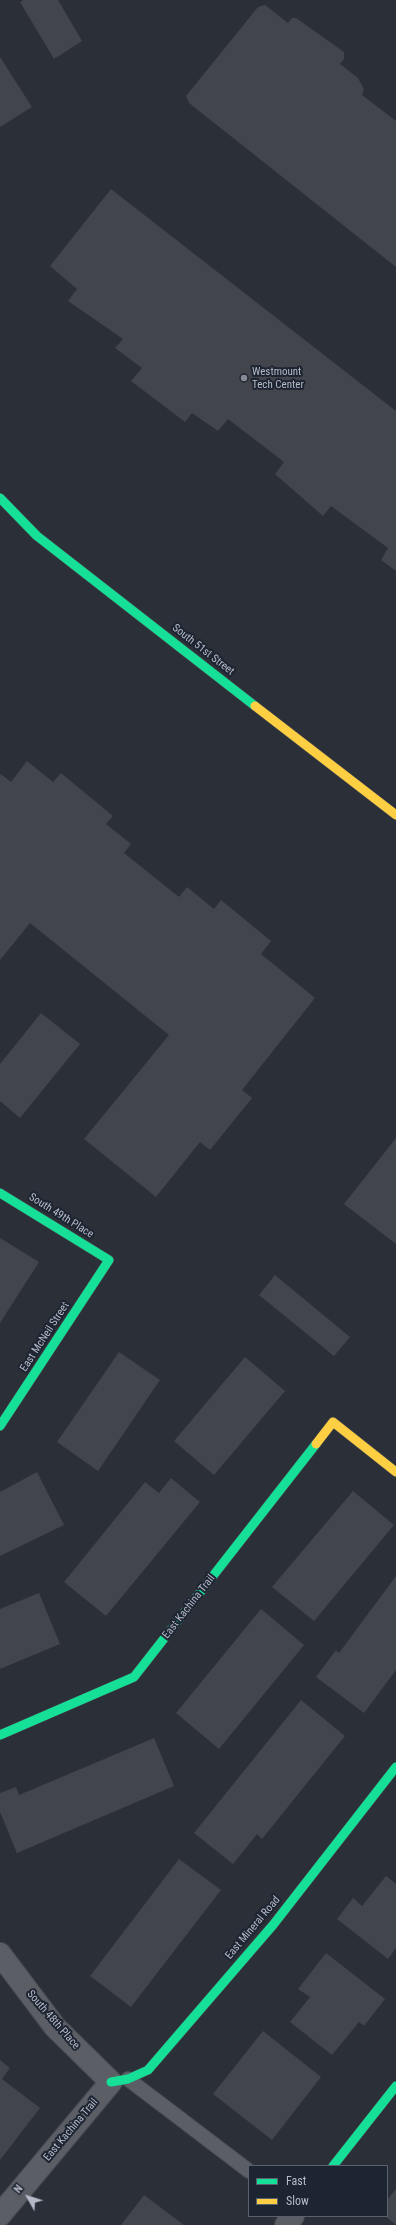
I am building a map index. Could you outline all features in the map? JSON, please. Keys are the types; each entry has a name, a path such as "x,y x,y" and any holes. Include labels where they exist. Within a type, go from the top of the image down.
{"street":[{"name":"South 51st Street","path":"0,498 37,536 396,815"},
{"name":"South 49th Place","path":"0,1193 108,1260"},
{"name":"East McNeil Street","path":"0,1426 108,1260"},
{"name":"East Kachina Trail","path":"0,1735 134,1677 334,1422 396,1472"},
{"name":"East Mineral Road","path":"120,2081 148,2070 273,1925 396,1767"},
{"name":"South 48th Place","path":"0,1954 55,2027 120,2081"},
{"name":"East Kachina Trail","path":"0,2215 120,2081"},
{"path":"334,2165 396,2086"},
{"path":"286,2225 292,2217"}],"lane":[{"path":"120,2081 248,2170"}],"building":[{"path":"23,0 58,0 82,41 54,59 20,2"},
{"path":"265,5 288,23 292,18 296,18 344,52 344,59 340,64 358,78 364,89 362,95 396,121 396,267 189,103 186,96 258,7"},
{"path":"0,57 32,107 0,127"},
{"name":"Westmount Tech Center","path":"111,189 396,411 396,571 381,560 388,548 331,506 323,516 275,474 284,462 228,419 218,431 192,413 185,422 131,381 142,368 115,348 123,339 68,301 77,289 50,266"},
{"path":"27,761 53,782 61,773 113,816 106,824 131,844 124,853 179,897 187,887 214,909 221,900 271,941 261,954 315,998 242,1090 252,1098 210,1150 200,1142 156,1197 84,1139 169,1035 30,923 0,960 0,776 1,774 11,782"},
{"path":"41,1013 80,1044 20,1118 0,1101 0,1064"},
{"path":"396,1138 396,1244 344,1204"},
{"path":"0,1238 39,1262 0,1323"},
{"path":"275,1275 350,1337 334,1356 259,1295"},
{"path":"119,1352 160,1380 98,1471 57,1442"},
{"path":"245,1357 285,1391 214,1475 174,1441"},
{"path":"37,1472 64,1525 0,1556 0,1492"},
{"path":"171,1478 200,1502 106,1616 64,1582 145,1482 159,1493"},
{"path":"353,1491 394,1525 314,1621 272,1587"},
{"path":"396,1576 396,1670 364,1713 316,1677 336,1650 339,1653"},
{"path":"39,1593 60,1644 0,1669 0,1609"},
{"path":"261,1609 304,1645 219,1749 176,1713"},
{"path":"301,1700 345,1736 262,1839 257,1834 233,1864 194,1833"},
{"path":"154,1738 174,1786 17,1853 0,1812 0,1793 16,1787 19,1795"},
{"path":"179,1859 221,1890 131,2007 90,1976"},
{"path":"386,1876 396,1884 396,1948 388,1959 337,1919 353,1898 362,1906"},
{"path":"326,1953 385,1999 364,2026 359,2022 332,2055 290,2022 310,1997 298,1989"},
{"path":"263,2031 321,2077 272,2140 213,2094"},
{"path":"0,2060 10,2068 2,2079 40,2108 0,2160"},
{"path":"396,2189 396,2225 386,2217 388,2217 388,2199"},
{"path":"144,2195 184,2225 121,2225"}],"traffic: fast":[{"path":"0,498 37,536 255,706"},
{"path":"0,1193 109,1260 0,1426"},
{"path":"0,1735 134,1677 316,1444"},
{"path":"111,2082 128,2079 148,2070 273,1925 396,1767"},
{"path":"334,2165 396,2086"}],"traffic: slow":[{"path":"255,706 396,815"},
{"path":"316,1444 333,1422 396,1472"}],"place":[{"name":"Westmount Tech Center","path":"244,378"}]}
